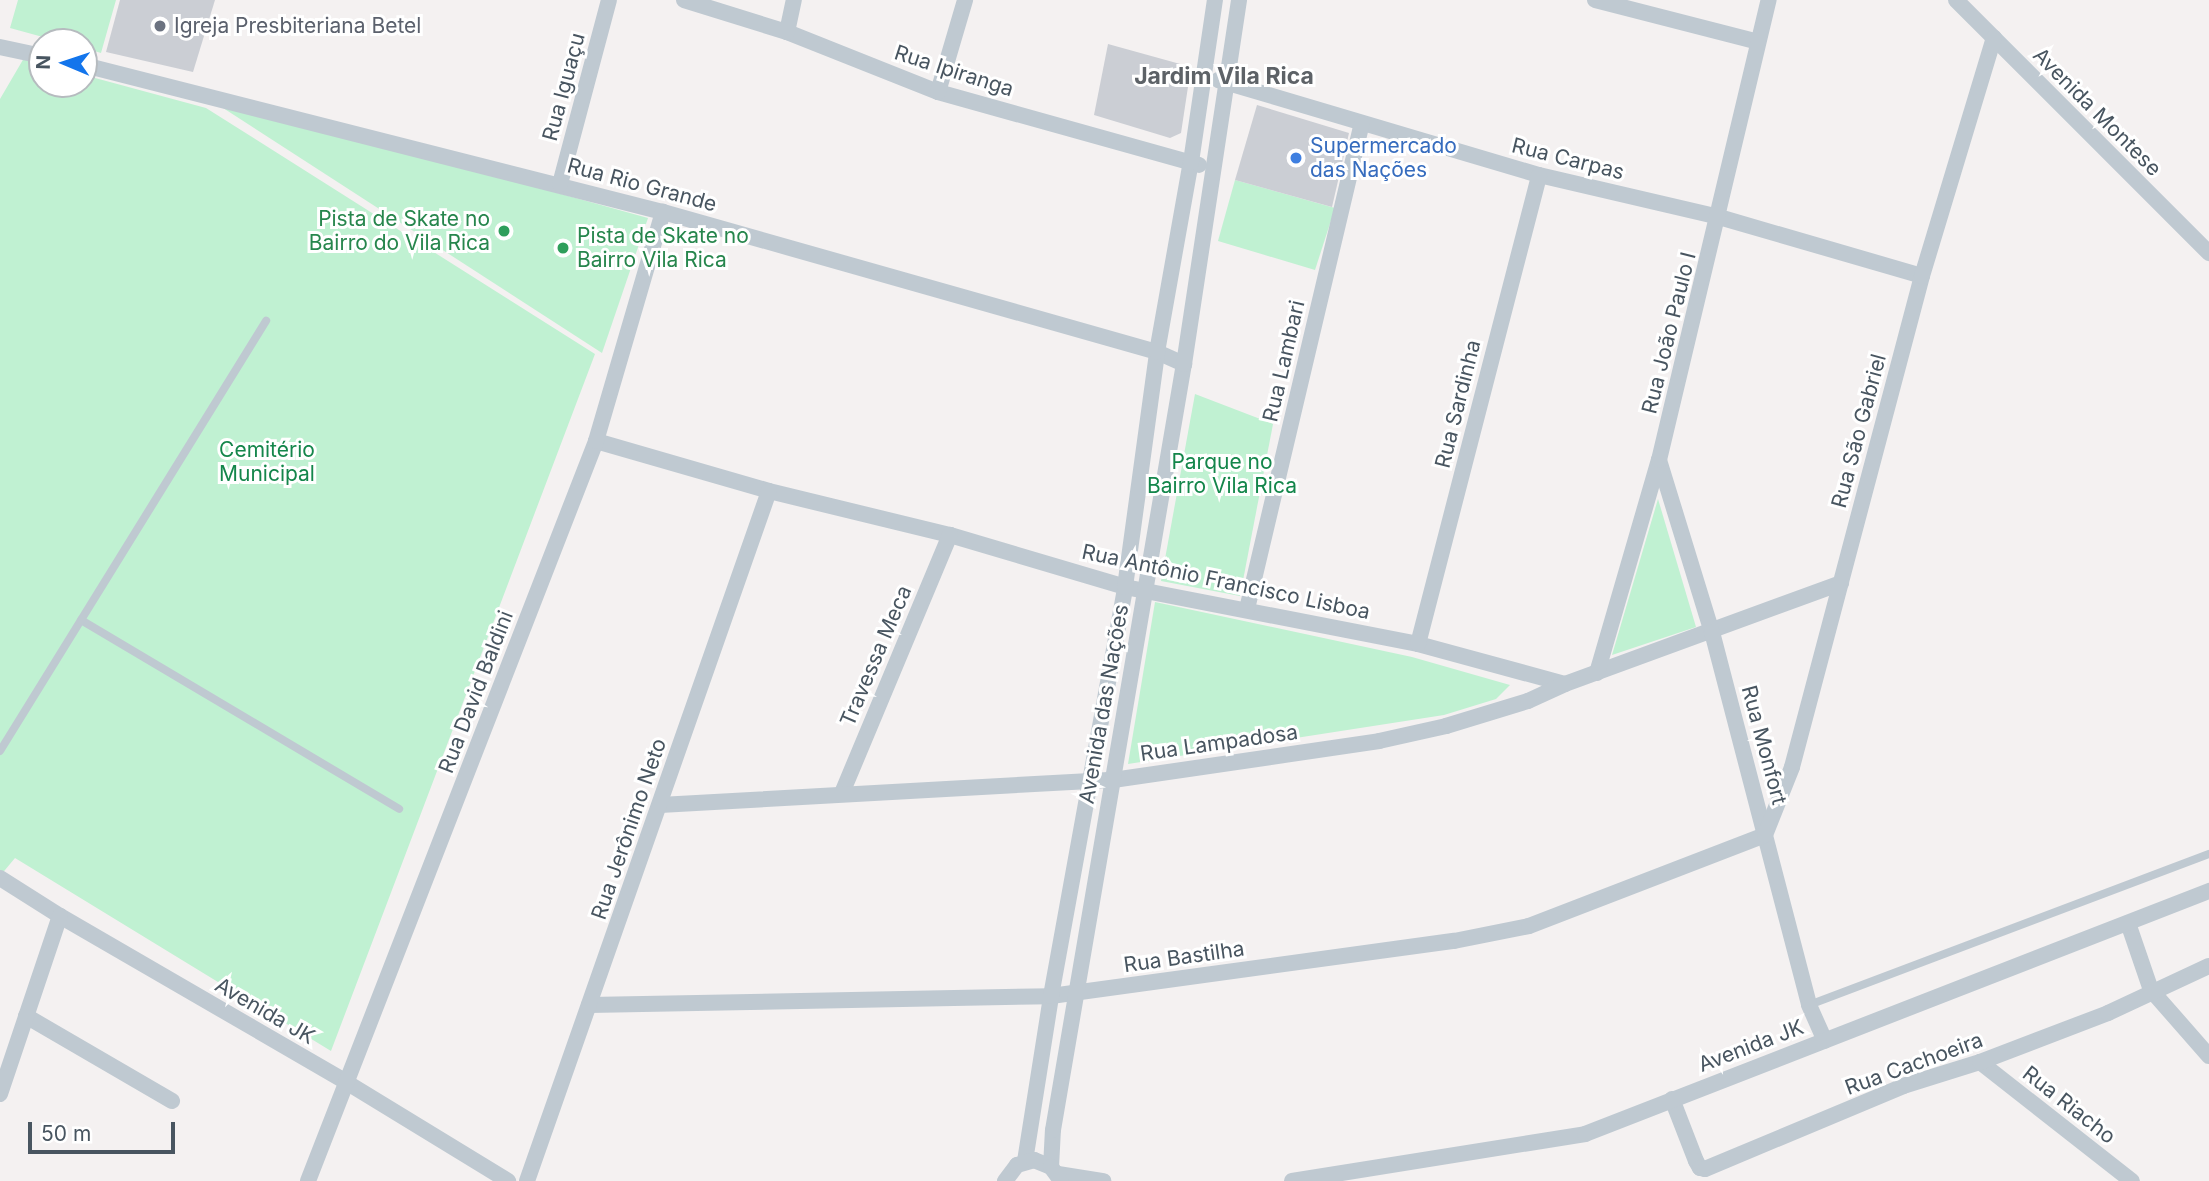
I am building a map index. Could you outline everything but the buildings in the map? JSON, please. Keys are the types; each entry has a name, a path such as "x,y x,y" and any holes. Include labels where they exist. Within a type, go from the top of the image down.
{"street":[{"name":"Rua Iguaçu","path":"560,184 609,0"},
{"name":"Rua Ipiranga","path":"684,0 787,32 938,92 1215,170"},
{"path":"787,32 794,0"},
{"path":"938,92 965,0"},
{"name":"Avenida das Nações","path":"1026,1161 1051,996 1125,587 1157,352 1191,162 1215,0"},
{"name":"Avenida das Nações","path":"1056,1174 1053,1130 1184,364 1239,0"},
{"path":"1595,0 1758,42"},
{"name":"Rua João Paulo I","path":"1597,673 1659,460 1769,0"},
{"name":"Avenida Montese","path":"1956,0 2209,253"},
{"name":"Rua São Gabriel","path":"1765,835 1792,767 1922,276 1994,38"},
{"path":"0,47 28,52"},
{"name":"Rua Rio Grande","path":"98,68 663,212 1157,352 1184,364"},
{"name":"Rua Carpas","path":"1205,76 1539,175 1719,217 1922,276"},
{"name":"Rua Lambari","path":"1247,609 1362,124"},
{"name":"Rua Sardinha","path":"1418,644 1539,175"},
{"name":"Rua David Baldini","path":"308,1181 596,442 663,212"},
{"name":"Rua Antônio Francisco Lisboa","path":"596,442 769,491 950,535 1125,587 1418,644 1565,684"},
{"name":"Rua Monfort","path":"1659,460 1712,632 1809,1004 1825,1041"},
{"name":"Rua Jerônimo Neto","path":"527,1181 769,491"},
{"name":"Travessa Meca","path":"842,793 950,535"},
{"path":"1565,684 1841,583"},
{"name":"Rua Lampadosa","path":"660,805 1113,779 1379,741 1458,723 1528,701 1565,684"},
{"name":"Rua Bastilha","path":"589,1005 1051,996 1504,933 1765,835"},
{"name":"Avenida JK","path":"0,878 509,1181"},
{"name":"Avenida JK","path":"1292,1181 1586,1133 2209,891"},
{"path":"0,1094 60,916"},
{"path":"2128,923 2151,990 2209,1056"},
{"name":"Rua Cachoeira","path":"1672,1099 1696,1161 1700,1168 1705,1169 1903,1086 1980,1062 2108,1013 2151,990 2209,966"},
{"path":"26,1016 172,1101"},
{"name":"Rua Riacho","path":"1980,1062 2132,1181"},
{"path":"1005,1181 1017,1165 1026,1161 1043,1162 1056,1174 1103,1181"}],"lane":[{"path":"0,751 266,321"},
{"path":"80,620 399,809"},
{"path":"1809,1004 2209,854"}],"green space":[{"path":"18,0 116,0 101,53 98,52 98,28 28,28 28,33 10,28"},
{"name":"Cemitério Municipal","path":"24,58 28,59 28,98 98,98 98,79 206,108 595,354 331,1051 15,858 0,876 0,99"},
{"path":"203,95 648,218 602,353"},
{"path":"1235,180 1335,208 1315,270 1218,241"},
{"name":"Parque no Bairro Vila Rica","path":"1195,394 1273,424 1240,596 1161,581"},
{"path":"1658,499 1696,627 1612,655"},
{"path":"1155,602 1412,657 1510,685 1496,699 1444,715 1128,764"}],"place":[{"name":"Igreja Presbiteriana Betel","path":"160,26"},
{"name":"Supermercado das Nações","path":"1296,158"},
{"name":"Pista de Skate no Bairro do Vila Rica","path":"504,231"},
{"name":"Pista de Skate no Bairro Vila Rica","path":"563,248"}],"district":[{"name":"Jardim Vila Rica","path":"1224,76"}]}
